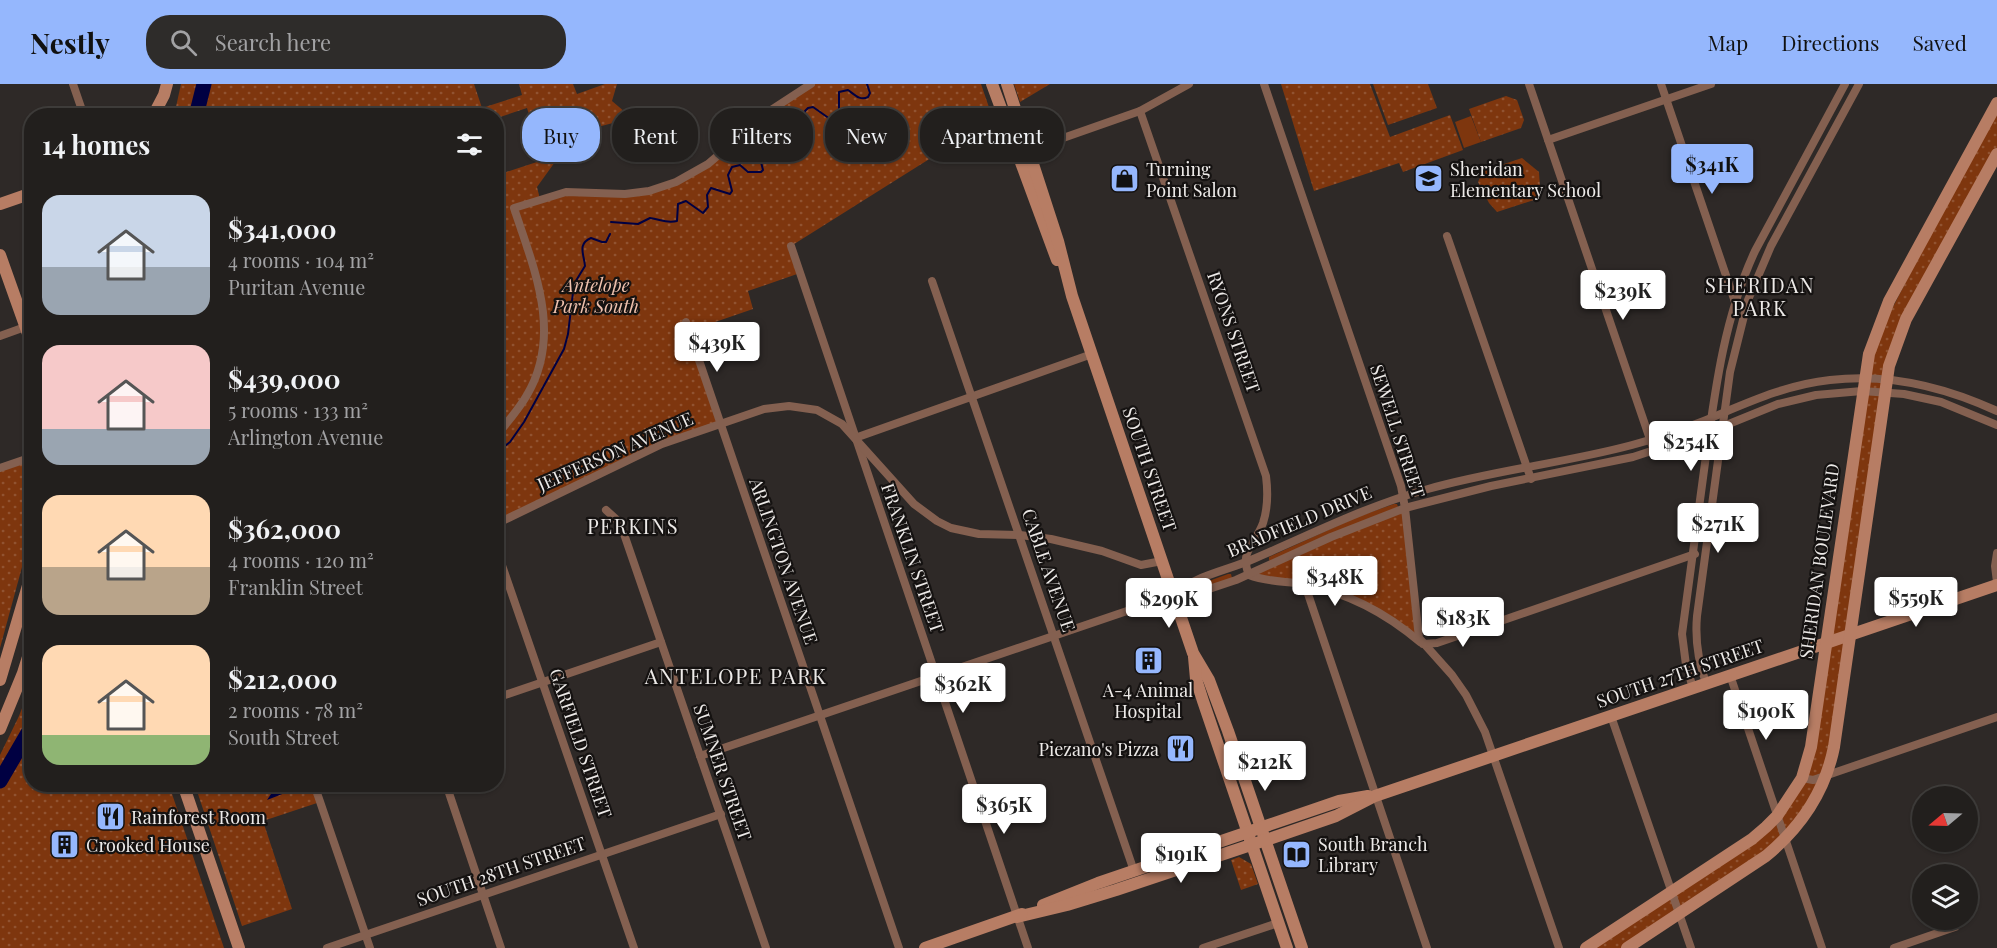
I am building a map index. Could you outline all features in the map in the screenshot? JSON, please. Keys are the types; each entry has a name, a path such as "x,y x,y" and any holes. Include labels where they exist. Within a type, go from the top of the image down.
{"main road":[{"name":"SOUTH STREET","path":"992,84 1001,108"},
{"name":"SOUTH STREET","path":"1007,84 1015,108"},
{"path":"157,108 165,89"},
{"path":"165,89 165,108"},
{"name":"SHERIDAN BOULEVARD","path":"1586,948 1752,839 1777,816 1802,778 1811,747 1869,354 1889,301 1997,103"},
{"path":"1627,948 1766,856 1786,840 1813,804 1827,775 1834,747 1885,386 1897,341 1906,319 1997,154"},
{"name":"SOUTH STREET","path":"1020,162 1072,296 1193,653 1209,680 1302,948"},
{"name":"SOUTH STREET","path":"1033,162 1058,241 1072,296"},
{"path":"0,204 24,196"},
{"path":"0,255 24,324"},
{"name":"SOUTH 27TH STREET","path":"1017,917 1066,895 1339,801 1375,795 1997,584"},
{"path":"0,680 24,599"},
{"name":"SOUTH STREET","path":"1193,653 1194,670 1200,690 1287,948"},
{"path":"0,729 24,671"},
{"path":"186,792 239,948"},
{"name":"SOUTH 27TH STREET","path":"925,948 1017,917 1096,896 1252,845 1336,816 1375,795"}],"street":[{"path":"73,84 81,108"},
{"path":"504,426 521,404 534,381 545,340 540,289 514,208 566,192 625,194 649,191 676,182 708,164 771,110 811,84"},
{"path":"1064,138 1140,111 1189,84"},
{"name":"SEWELL STREET","path":"1264,84 1404,496 1418,632 1423,644 1466,694 1485,732 1559,948"},
{"path":"1529,84 1653,451"},
{"path":"1661,84 1735,302 1743,318"},
{"path":"1548,140 1711,84"},
{"path":"1693,688 1686,665 1682,634 1721,355 1743,278 1767,228 1845,84"},
{"path":"1706,683 1701,669 1696,632 1724,412 1730,372 1743,318 1755,282 1771,246 1859,84"},
{"name":"RYONS STREET","path":"1140,111 1266,476 1268,488 1266,511 1244,563"},
{"path":"1447,236 1531,479"},
{"name":"FRANKLIN STREET","path":"791,246 1028,948"},
{"name":"CABLE AVENUE","path":"932,280 1134,871"},
{"name":"ARLINGTON AVENUE","path":"686,322 898,948"},
{"path":"0,336 24,327"},
{"path":"855,438 1092,354"},
{"name":"BRADFIELD DRIVE","path":"1174,595 1182,587 1244,563 1350,516 1404,496 1467,478 1604,452 1650,440 1765,396 1798,386 1829,380 1885,386 1941,402 1997,425"},
{"name":"BRADFIELD DRIVE","path":"1885,386 1905,382 1954,393 1997,411"},
{"name":"BRADFIELD DRIVE","path":"1174,595 1185,597 1249,575 1341,533 1405,508 1460,493 1653,451 1709,432 1762,410 1794,400 1863,385"},
{"name":"JEFFERSON AVENUE","path":"504,520 662,444 764,409 776,406 802,407 842,423 914,504 937,521 966,532 1020,535 1077,544 1141,565 1162,561"},
{"path":"0,468 24,460"},
{"name":"SUMNER STREET","path":"606,510 617,520 624,534 766,948"},
{"path":"1244,563 1249,575 1259,579 1305,585 1347,597 1367,606 1403,627 1423,644 1437,643 1705,552"},
{"path":"1997,553 1995,566 1997,584"},
{"name":"GARFIELD STREET","path":"504,570 634,948"},
{"path":"1305,585 1427,948"},
{"path":"700,756 1174,595"},
{"path":"504,695 661,642"},
{"path":"1730,675 1822,948"},
{"path":"1611,716 1691,948"},
{"path":"1802,778 1813,780 1997,717"},
{"path":"317,792 370,948"},
{"path":"449,792 501,948"},
{"name":"SOUTH 28TH STREET","path":"327,948 720,814"},
{"path":"1203,948 1278,923"},
{"path":"1894,948 1946,930"}],"green space":[{"name":"Antelope Park South","path":"181,84 474,84 482,108 176,108"},
{"name":"Antelope Park South","path":"519,84 573,84 577,94 605,84 617,84 612,101 620,108 612,108 612,123 600,126 600,108 522,108 504,116 504,108 482,108 522,95"},
{"name":"Antelope Park South","path":"811,84 981,84 989,108 920,108 920,162 925,162 791,246 800,273 748,291 753,309 689,331 719,424 662,444 504,521 504,173 537,162 555,162 537,187 540,199 557,194 635,194 691,175 710,161 813,162 813,108 779,108"},
{"path":"1014,84 1050,84 1020,102"},
{"path":"1281,84 1370,84 1390,137 1450,115 1463,150 1403,172 1399,163 1314,191"},
{"path":"1373,84 1428,84 1437,108 1388,125"},
{"path":"1506,96 1517,100 1524,120 1521,128 1481,142 1469,109"},
{"path":"1997,103 1997,154 1897,341 1831,762 1786,840 1627,948 1586,948 1752,839 1802,778 1869,354"},
{"path":"1471,116 1481,142 1464,148 1455,122"},
{"path":"1522,158 1539,172 1540,187 1537,199 1497,212 1489,203 1478,182 1483,171"},
{"path":"24,461 24,560 0,648 0,468"},
{"path":"1394,504 1398,507 1269,560 1269,557 1357,517"},
{"path":"1405,508 1419,638 1347,597 1249,575"},
{"path":"1231,574 1232,578 1194,590 1195,586"},
{"path":"24,703 24,792 171,792 224,948 0,948 0,755"},
{"path":"197,792 316,792 320,802 263,821 292,909 242,926"},
{"path":"1239,857 1251,864 1258,884 1241,890 1231,860"}],"water":[{"path":"272,792 287,792 267,800"}],"waterway":[{"path":"198,108 204,84"},
{"path":"611,222 638,224 650,218 666,222 677,221 678,204 686,201 703,213 708,207 707,195 711,188 730,194 732,191 728,175 732,167 740,165 748,172 763,170 759,154 760,145 765,142 779,151 788,150 786,129 788,121 797,119 802,122 805,120 805,111 813,107 830,119 839,116 839,92 848,90 858,97 865,98 870,93 867,84"},
{"path":"504,447 524,422 564,349 574,284 585,266 582,250 584,243 591,238 606,242 610,234"},
{"path":"0,781 24,740"}],"place":[{"name":"Turning Point Salon","path":"1125,179"},
{"name":"Sheridan Elementary School","path":"1429,179"},
{"name":"A-4 Animal Hospital","path":"1148,661"},
{"name":"Piezano's Pizza","path":"1180,749"},
{"name":"Rainforest Room","path":"110,817"},
{"name":"Crooked House","path":"65,845"},
{"name":"South Branch Library","path":"1297,854"}],"district":[{"name":"SHERIDAN PARK","path":"1760,296"},
{"name":"PERKINS","path":"633,525"},
{"name":"ANTELOPE PARK","path":"736,675"}]}
